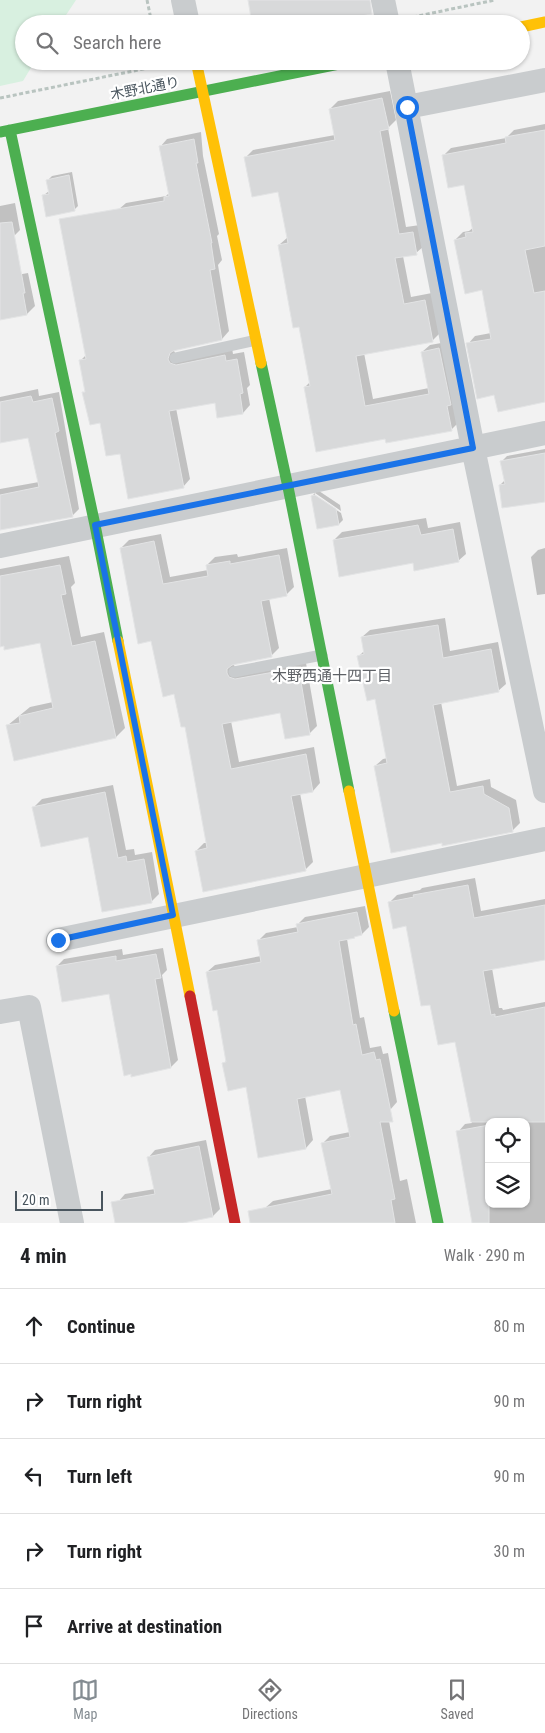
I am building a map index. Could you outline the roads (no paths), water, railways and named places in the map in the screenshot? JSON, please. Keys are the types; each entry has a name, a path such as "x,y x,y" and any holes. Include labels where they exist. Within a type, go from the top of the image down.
{"street":[{"path":"183,0 186,15"},
{"path":"530,25 545,22"},
{"path":"198,70 288,487 438,1223"},
{"name":"木野北通り","path":"5,131 310,70"},
{"path":"399,70 473,448 545,791"},
{"path":"407,107 545,80"},
{"path":"5,131 95,525 235,1223"},
{"path":"0,546 545,433"},
{"path":"58,940 545,839"},
{"path":"0,1012 29,1006 72,1223"}],"lane":[{"path":"175,358 256,340"},
{"path":"234,672 322,655"}],"district":[{"name":"木野西通十四丁目","path":"332,676"}]}
